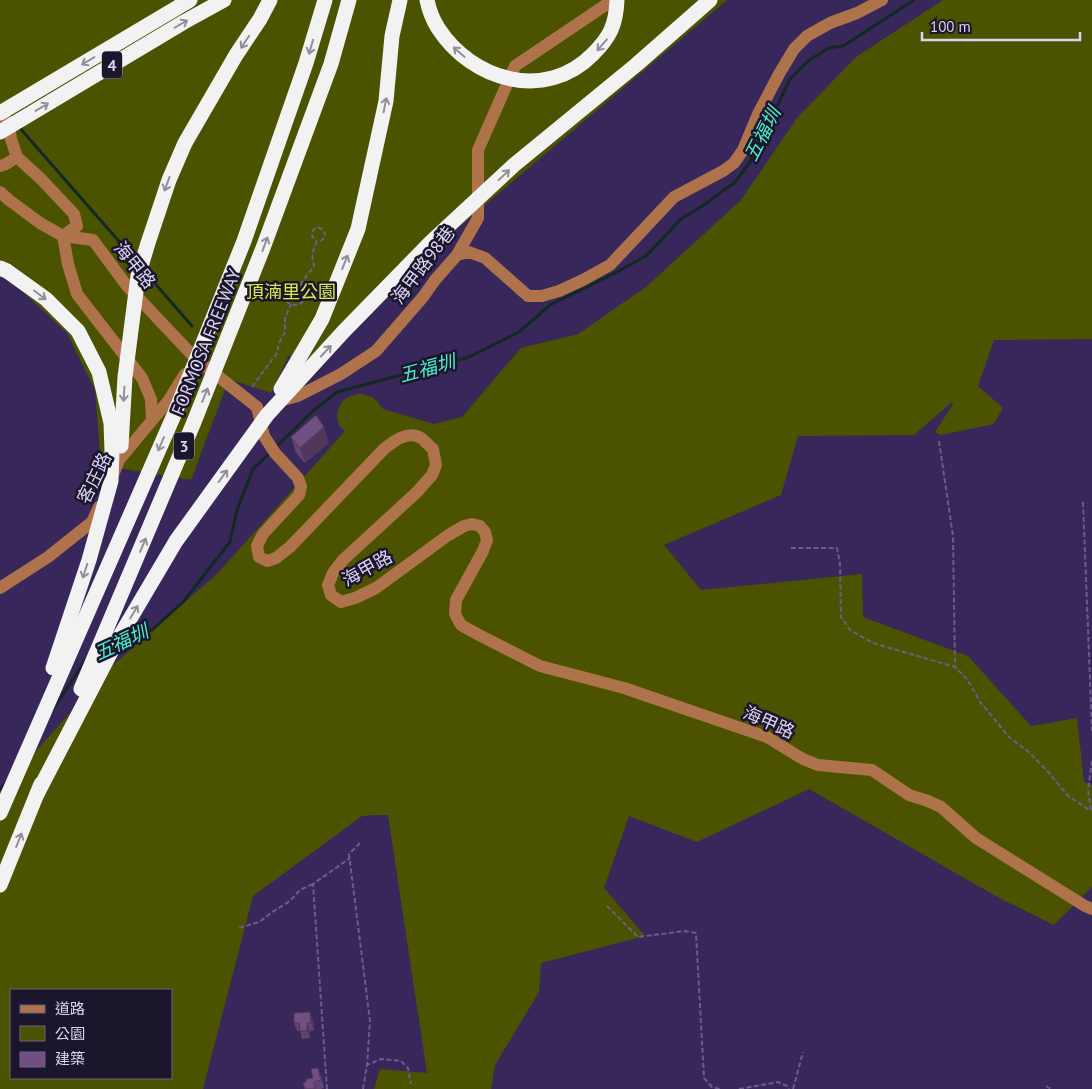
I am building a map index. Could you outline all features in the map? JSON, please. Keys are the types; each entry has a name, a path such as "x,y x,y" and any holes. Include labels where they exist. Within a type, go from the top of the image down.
{"highway":[{"name":"4","path":"0,113 190,0"},
{"name":"4","path":"0,132 224,0"},
{"path":"14,782 89,560 121,446 125,377 138,276 150,235 169,180 185,144 270,0"},
{"name":"FORMOSA FREEWAY","path":"0,813 174,415 240,250 306,63 325,0"},
{"name":"FORMOSA FREEWAY","path":"0,885 194,422 260,257 331,64 349,0"},
{"path":"37,794 114,646 176,541 322,319 358,229 386,101 392,36 400,0"},
{"path":"426,0 438,28 450,44 473,63 489,73 511,80 538,82 576,69 595,53 611,32 617,10 615,0"},
{"path":"262,411 431,242 514,166 636,65 710,0"},
{"path":"0,268 46,299 78,331 99,372 111,423 112,480"}],"street":[{"name":"海甲路98巷","path":"262,411 298,396 341,374 376,351 423,297 457,255 478,218 478,150 515,66 615,0"},
{"path":"457,255 469,252 485,258 528,296 542,296 559,291 610,265 674,197 734,163 743,150 758,114 779,74 794,49 807,36 830,23 857,13 882,0"},
{"path":"0,113 6,118 17,157 42,179 74,214 77,226 63,236 68,264 77,294 142,378 151,399 152,420"},
{"path":"0,166 17,157"},
{"name":"海甲路","path":"0,192 40,223 63,236 93,240 127,286 195,358 262,411 264,436 275,453 298,478 301,487 299,495 263,534 257,546 259,557 267,561 276,558 290,547 384,449 396,440 406,435 419,437 433,449 436,465 432,475 417,492 343,560 328,585 331,595 341,602 355,598 376,588 447,536 464,526 472,524 480,526 485,532 486,540 483,551 456,600 455,614 461,625 540,666 624,688 759,734 803,759 818,765 872,770 909,795 941,807 976,838 1092,909"},
{"name":"客庄路","path":"0,588 48,557 92,522 119,460 170,400 195,358"}],"path":[{"path":"317,227 322,228 325,232 325,237 317,241 313,239 311,234 317,227"},
{"path":"300,285 314,266 312,254 317,241"},
{"path":"293,284 300,285 305,291 305,298 300,304 291,304 286,302 284,294 286,287 293,284"},
{"path":"245,398 277,353 278,343 285,332 285,318 291,304"},
{"path":"939,441 953,536 955,667"},
{"path":"1083,502 1092,731"},
{"path":"791,548 836,548 840,564 840,617 850,630 873,643 955,667 967,679 981,703 1009,737 1030,753 1067,795 1092,812"},
{"path":"1092,761 1088,790 1092,812"},
{"path":"360,843 349,854 370,1021 367,1065 363,1089"},
{"path":"239,928 259,922 290,901 300,890 350,858"},
{"path":"312,884 327,1089"},
{"path":"608,906 638,937 685,931 696,933 704,1078 712,1087 720,1089"},
{"path":"793,1089 803,1052"},
{"path":"367,1065 380,1059 401,1061 408,1068 411,1084"},
{"path":"739,1089 778,1082 789,1089"},
{"path":"1046,1086 1051,1089"}],"green space":[{"name":"頂湳里公園","path":"0,0 727,0 413,266 309,379 289,355 271,393 229,379 191,480 101,465 95,390 67,333 22,291 0,275"},
{"path":"943,0 1092,0 1092,339 994,340 978,386 1003,408 994,424 941,435 935,432 953,404 952,402 914,435 798,436 781,495 664,545 701,590 862,574 863,617 968,656 1031,726 1077,718 1084,782 1092,785 1092,887 1054,925 1001,899 809,789 697,842 629,816 604,888 645,936 541,963 539,992 495,1065 491,1089 374,1089 380,1069 427,1073 388,815 362,816 253,896 203,1089 0,1089 0,791 112,666 217,574 345,431 339,426 337,417 339,407 346,398 362,394 372,397 383,409 434,424 462,417 521,348 578,334 646,287 741,200 797,118 856,57"}],"building":[{"path":"316,415 324,427 300,448 291,437"},
{"path":"310,1012 311,1023 307,1023 307,1031 300,1031 299,1023 294,1023 294,1013"},
{"path":"318,1068 321,1080 314,1082 315,1089 305,1089 303,1083 306,1082 306,1079 313,1078 311,1069"}],"waterway":[{"name":"五福圳","path":"275,448 314,410 337,392 469,357 519,332 550,305 646,256 681,219 735,182 750,162 790,79 807,62 828,48 843,46 914,0"},
{"path":"19,127 138,263"},
{"path":"145,272 192,326"},
{"name":"五福圳","path":"123,643 152,630 183,602 230,542 237,510 253,469 271,452"},
{"name":"五福圳","path":"52,711 87,658"},
{"name":"五福圳","path":"0,790 7,781"}]}
